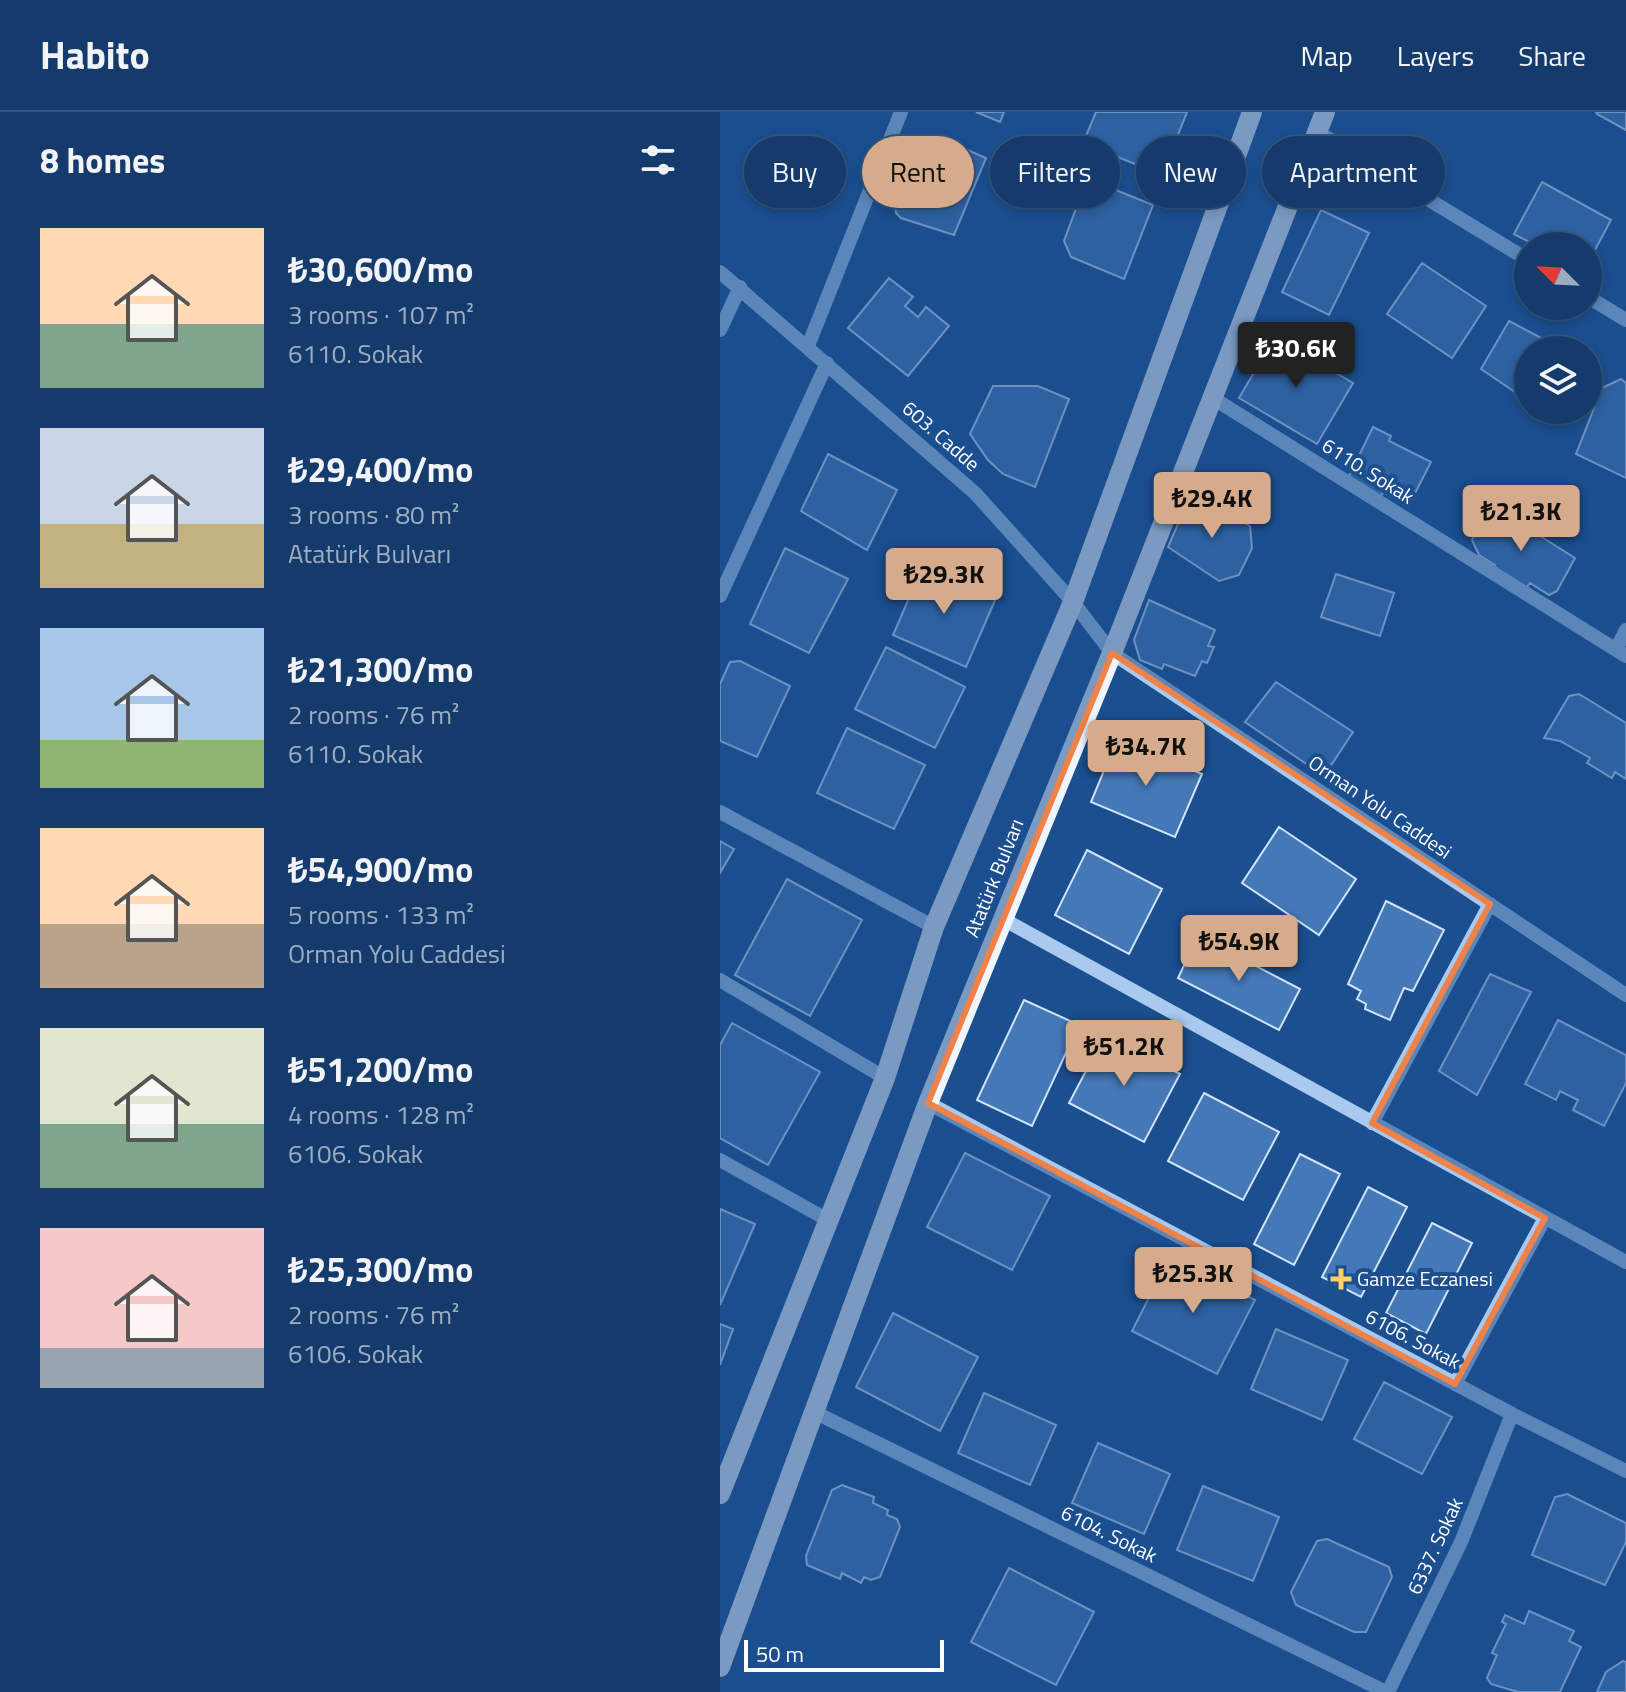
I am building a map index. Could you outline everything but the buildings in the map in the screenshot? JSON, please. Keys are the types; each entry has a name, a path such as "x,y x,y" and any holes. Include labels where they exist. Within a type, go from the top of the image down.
{"main road":[{"name":"Atatürk Bulvarı","path":"720,1494 728,1449 828,1220 885,1078 934,927 1073,602 1252,112"},
{"name":"Atatürk Bulvarı","path":"720,1667 928,1103 1112,653 1320,121"}],"street":[{"path":"808,346 901,112"},
{"path":"1320,121 1514,251"},
{"name":"603. Cadde","path":"720,272 975,493 1073,602 1112,653"},
{"path":"720,330 740,287"},
{"path":"1602,305 1626,320"},
{"path":"720,596 827,363"},
{"name":"6110. Sokak","path":"1211,397 1621,652"},
{"path":"1621,652 1626,630"},
{"name":"Orman Yolu Caddesi","path":"1112,653 1626,995"},
{"path":"720,812 934,927"},
{"path":"1372,1123 1490,904"},
{"path":"1003,919 1626,1262"},
{"path":"720,980 885,1078"},
{"name":"6106. Sokak","path":"928,1103 1455,1384 1626,1471"},
{"path":"720,1160 828,1220"},
{"path":"1455,1384 1545,1218"},
{"name":"6104. Sokak","path":"814,1412 1387,1692"},
{"name":"6337. Sokak","path":"1387,1692 1461,1542 1512,1414"}],"highlighted area":[{"path":"1112,653 1490,904 1372,1123 1545,1218 1455,1384 928,1103"}],"place":[{"name":"Gamze Eczanesi","path":"1341,1279"}]}
